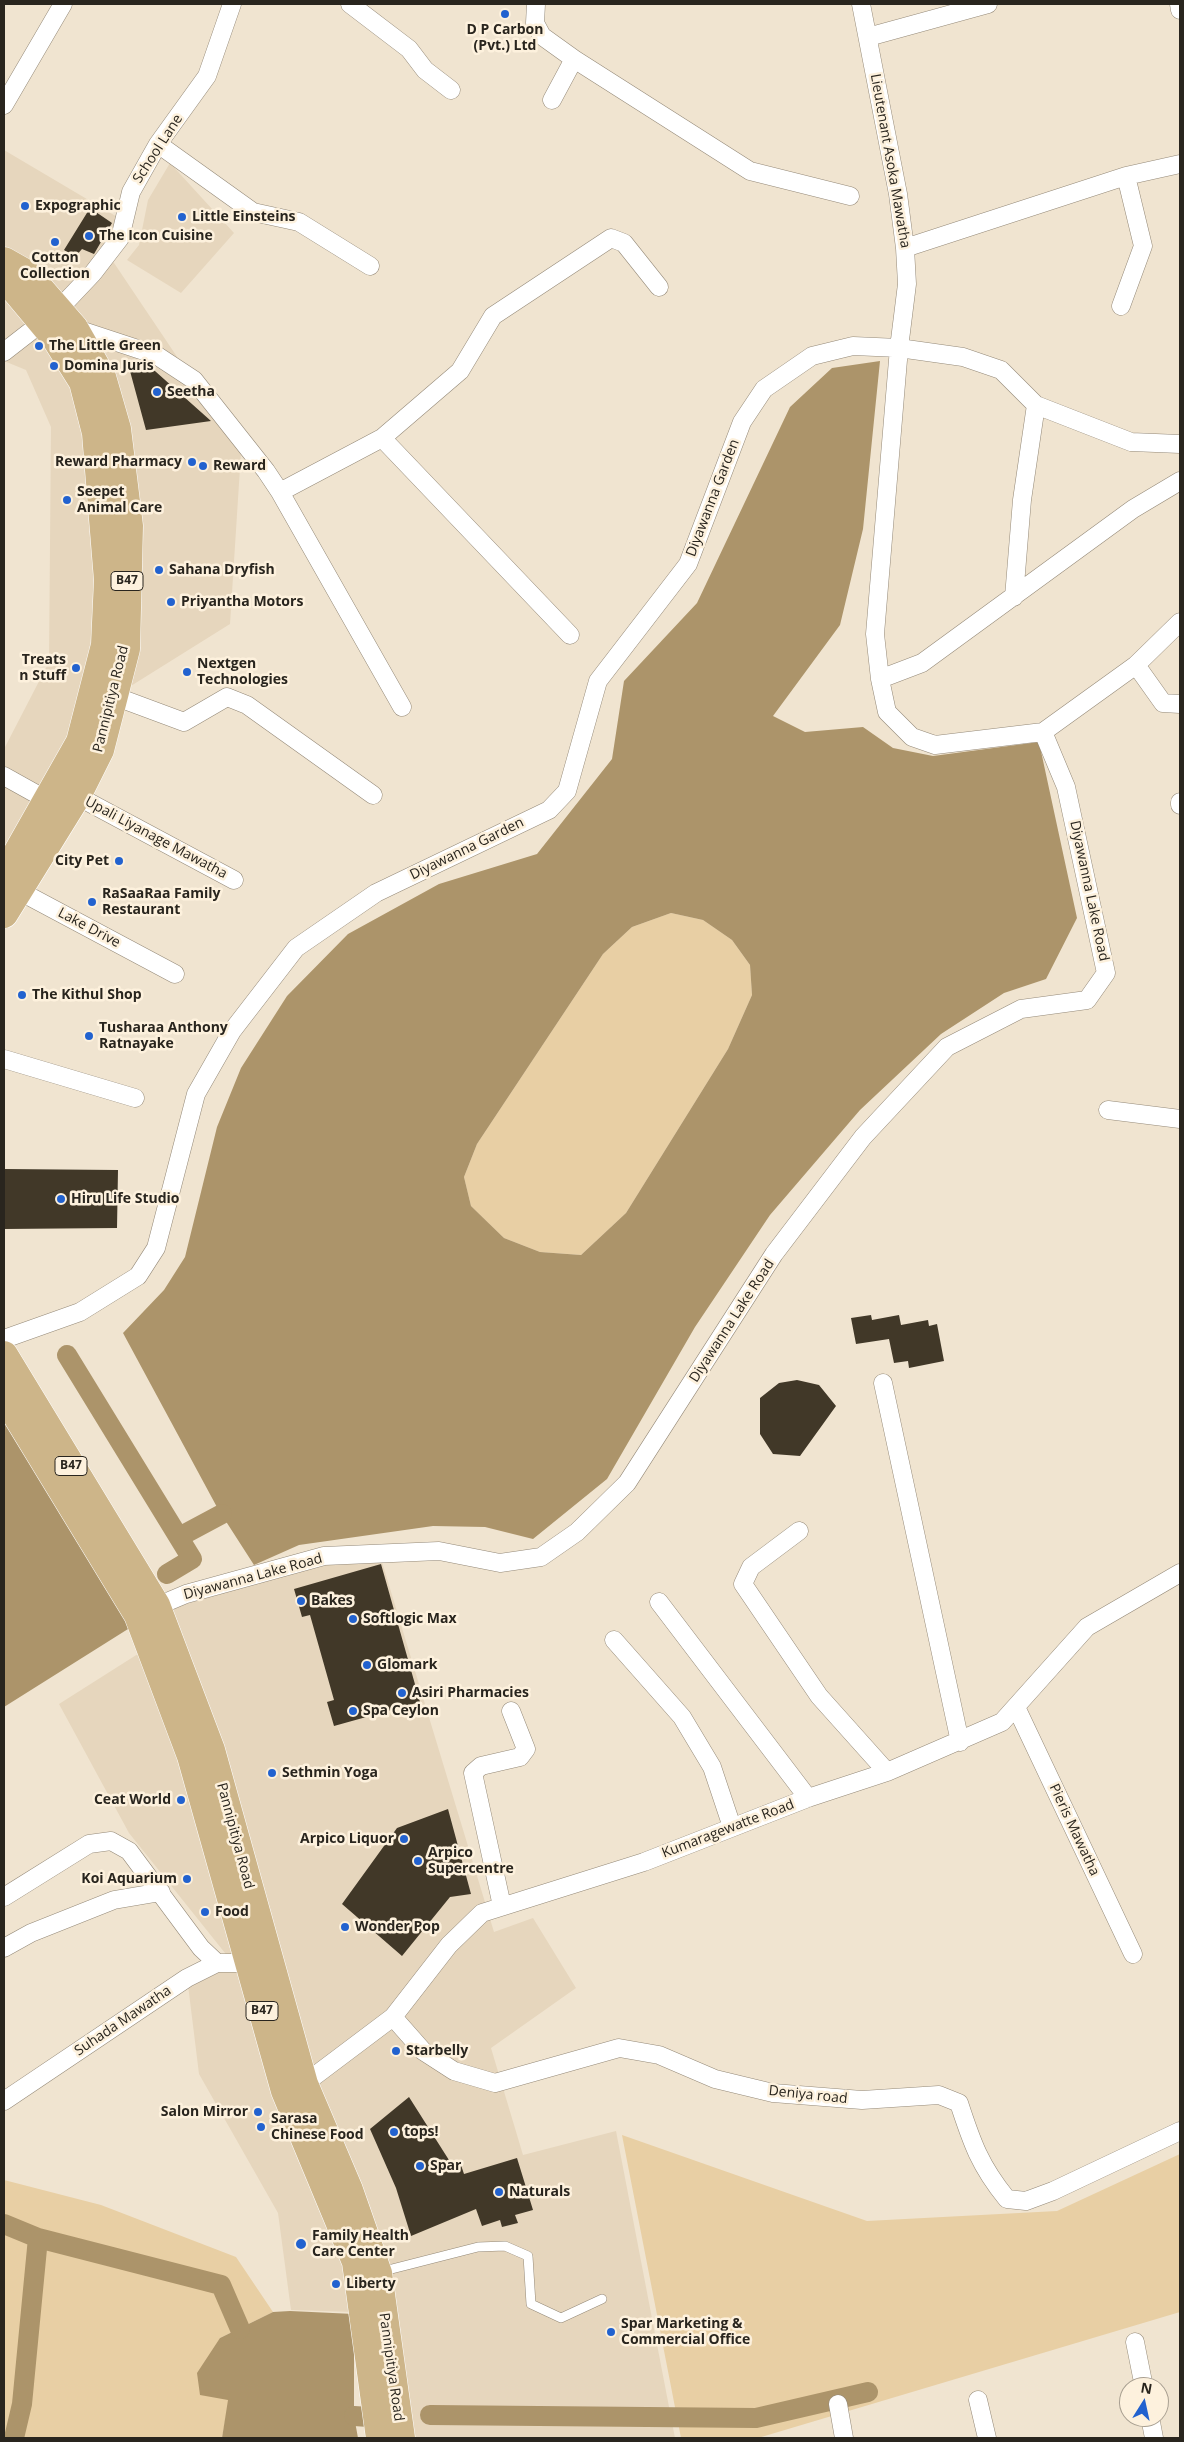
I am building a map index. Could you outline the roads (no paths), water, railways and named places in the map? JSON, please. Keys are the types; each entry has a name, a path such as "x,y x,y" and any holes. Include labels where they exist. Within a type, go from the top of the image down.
{"main road":[{"name":"Pannipitiya Road","path":"4,261 27,274 58,325 83,382 96,433 108,580 105,645 80,742 47,800 9,883 4,914"},
{"name":"Pannipitiya Road","path":"4,283 58,325 102,377 117,429 128,526 126,649 100,750 77,796 9,883"},
{"name":"Pannipitiya Road","path":"4,1355 147,1610 211,1750 294,2088 349,2190 378,2273 401,2438"},
{"name":"Pannipitiya Road","path":"4,1395 147,1610 191,1756 249,1963 356,2262 380,2438"}],"street":[{"path":"4,105 64,4"},
{"name":"School Lane","path":"4,352 58,325 93,273 120,238 131,192 158,144 207,76 232,4"},
{"path":"350,4 409,49 425,70 451,90"},
{"path":"536,4 535,23 542,36 574,59 750,170 850,196"},
{"name":"Lieutenant Asoka Mawatha","path":"861,4 898,194 906,248 907,284 899,348"},
{"path":"868,37 988,4"},
{"path":"1179,4 1180,10"},
{"path":"552,100 574,59"},
{"path":"158,144 253,212 299,222 370,266"},
{"path":"906,248 1126,176 1180,164"},
{"path":"1121,306 1143,246 1126,176"},
{"path":"280,492 382,438 460,370 494,316 611,238 624,243 659,287"},
{"path":"58,325 156,355 194,380 266,471 280,492 402,707"},
{"name":"Diyawanna Garden","path":"4,1339 80,1312 138,1276 156,1248 196,1094 232,1030 296,948 376,893 548,810 566,791 598,681 688,564 742,422 764,389 812,356 854,346 899,348 963,357 1001,370 1036,405 1131,442 1180,444"},
{"path":"899,348 875,634 880,679 887,712 912,737 935,745 1043,732 1136,665 1180,622"},
{"path":"1014,597 1022,500 1036,405"},
{"path":"382,438 570,634"},
{"path":"880,679 922,663 1133,510 1180,481"},
{"path":"1136,665 1163,703 1180,704"},
{"path":"114,696 184,722 227,697 248,705 373,795"},
{"name":"Diyawanna Lake Road","path":"147,1610 195,1591 324,1556 439,1551 500,1563 542,1557 577,1532 627,1483 774,1254 863,1137 947,1048 1021,1009 1086,1000 1097,988 1106,973 1066,787 1043,732"},
{"path":"4,776 47,800"},
{"name":"Upali Liyanage Mawatha","path":"77,796 234,880"},
{"name":"Lake Drive","path":"9,883 175,974"},
{"path":"4,1059 135,1098"},
{"path":"1108,1110 1180,1119"},
{"path":"883,1383 960,1742"},
{"path":"799,1531 751,1567 743,1584 819,1696 887,1772"},
{"name":"Kumaragewatte Road","path":"294,2088 393,2017 449,1946 482,1913 644,1862 808,1798 887,1772 960,1742 1002,1722 1087,1627 1179,1580"},
{"path":"659,1602 808,1798"},
{"path":"614,1640 682,1717 712,1767 732,1827"},
{"name":"Pieris Mawatha","path":"1016,1707 1133,1954"},
{"path":"502,1906 473,1773 481,1766 520,1757 526,1749 511,1711"},
{"path":"4,1897 89,1844 111,1841 128,1851 161,1892 201,1948 217,1963"},
{"path":"4,1948 31,1932 114,1900 161,1892"},
{"name":"Suhada Mawatha","path":"4,2101 187,1978 217,1963 249,1963"},
{"name":"Deniya road","path":"393,2017 422,2051 454,2072 495,2083 620,2048 659,2055 715,2079 773,2093 862,2100 939,2095 949,2097 959,2103 974,2148 988,2175 1007,2199 1026,2201 1053,2191 1180,2131"},
{"path":"1135,2342 1142,2377"},
{"path":"978,2400 987,2438"},
{"path":"838,2404 844,2438"}],"lane":[{"path":"378,2273 478,2247 505,2246 528,2256 531,2304 561,2318 602,2299"}],"waterway":[{"path":"67,1355 192,1559 167,1574"},
{"path":"179,1537 222,1514"},
{"path":"4,2224 38,2238 221,2285 240,2329"},
{"path":"14,2438 22,2404 38,2238"},
{"path":"430,2415 756,2418 868,2392"},
{"path":"354,2416 369,2417"}],"place":[{"name":"D P Carbon (Pvt.) Ltd","path":"505,14"},
{"name":"Expographic","path":"25,206"},
{"name":"Little Einsteins","path":"182,217"},
{"name":"The Icon Cuisine","path":"89,236"},
{"name":"Cotton Collection","path":"55,242"},
{"name":"The Little Green","path":"39,346"},
{"name":"Domina Juris","path":"54,366"},
{"name":"Seetha","path":"157,392"},
{"name":"Reward Pharmacy","path":"192,462"},
{"name":"Reward","path":"203,466"},
{"name":"Seepet Animal Care","path":"67,500"},
{"name":"Sahana Dryfish","path":"159,570"},
{"name":"Priyantha Motors","path":"171,602"},
{"name":"Treats n Stuff","path":"76,668"},
{"name":"Nextgen Technologies","path":"187,672"},
{"name":"City Pet","path":"119,861"},
{"name":"RaSaaRaa Family Restaurant","path":"92,902"},
{"name":"The Kithul Shop","path":"22,995"},
{"name":"Tusharaa Anthony Ratnayake","path":"89,1036"},
{"name":"Hiru Life Studio","path":"61,1199"},
{"name":"Bakes","path":"301,1601"},
{"name":"Softlogic Max","path":"353,1619"},
{"name":"Glomark","path":"367,1665"},
{"name":"Asiri Pharmacies","path":"402,1693"},
{"name":"Spa Ceylon","path":"353,1711"},
{"name":"Sethmin Yoga","path":"272,1773"},
{"name":"Ceat World","path":"181,1800"},
{"name":"Arpico Liquor","path":"404,1839"},
{"name":"Arpico Supercentre","path":"418,1861"},
{"name":"Koi Aquarium","path":"187,1879"},
{"name":"Food","path":"205,1912"},
{"name":"Wonder Pop","path":"345,1927"},
{"name":"Starbelly","path":"396,2051"},
{"name":"Salon Mirror","path":"258,2112"},
{"name":"Sarasa Chinese Food","path":"261,2127"},
{"name":"tops!","path":"394,2132"},
{"name":"Spar","path":"420,2166"},
{"name":"Naturals","path":"499,2192"},
{"name":"Family Health Care Center","path":"301,2244"},
{"name":"Liberty","path":"336,2284"},
{"name":"Spar Marketing & Commercial Office","path":"611,2332"}]}
